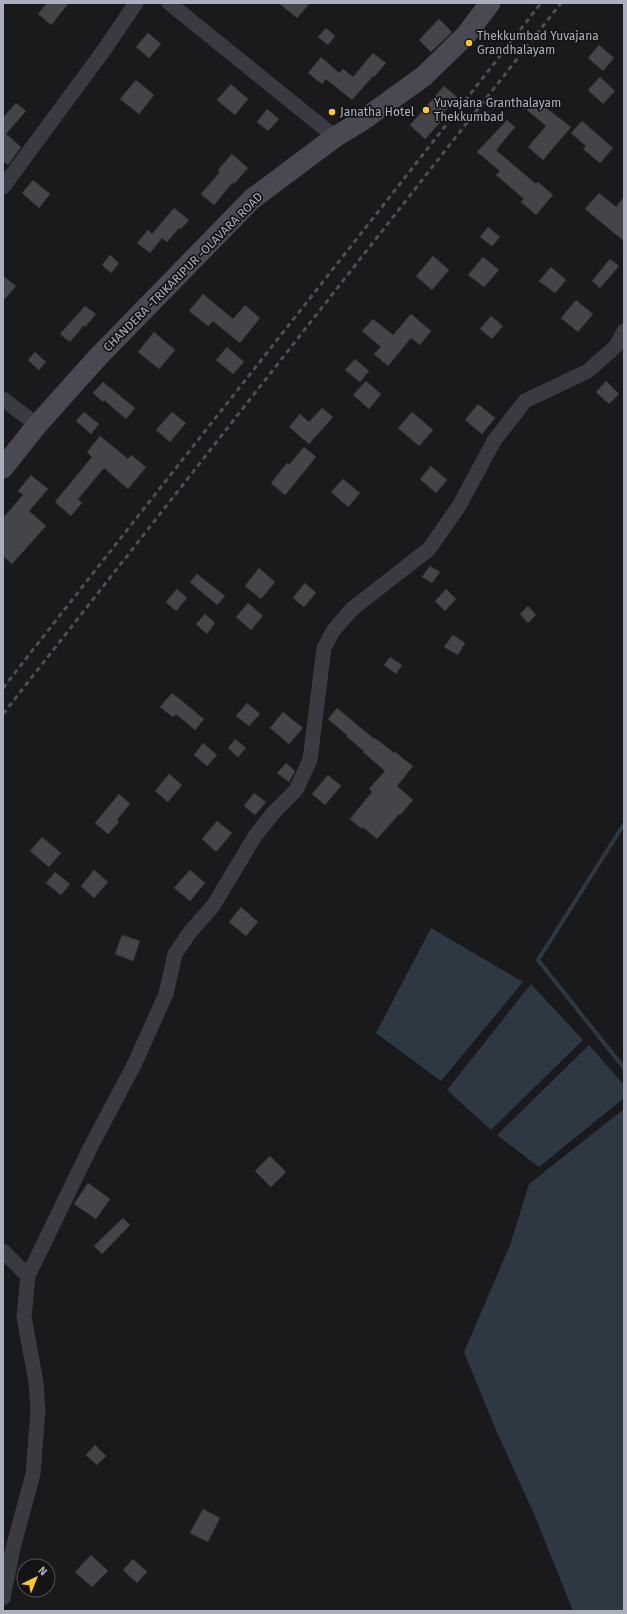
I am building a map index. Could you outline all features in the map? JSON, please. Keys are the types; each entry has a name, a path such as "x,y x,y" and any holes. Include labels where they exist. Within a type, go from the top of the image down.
{"main road":[{"name":"CHANDERA -TRIKARIPUR -OLAVARA ROAD","path":"3,468 36,425 98,358 252,199 335,137 363,120 424,76 466,35 490,3"}],"street":[{"path":"3,187 104,50 136,3"},
{"path":"169,3 335,137"},
{"path":"3,1598 13,1548 32,1474 38,1410 36,1382 24,1317 28,1276 91,1146 134,1065 166,994 175,954 190,932 213,906 255,836 274,812 296,790 308,766 324,648 333,631 352,609 429,549 458,506 494,441 525,402 588,371 616,346 624,331"},
{"path":"3,398 36,425"},
{"path":"3,1251 28,1276"}],"shaded area":[{"path":"431,928 523,982 441,1081 376,1033"},
{"path":"531,984 583,1040 491,1130 447,1090"},
{"path":"589,1045 624,1085 624,1098 539,1167 497,1135"},
{"path":"624,1109 624,1611 573,1611 534,1514 495,1428 464,1352 510,1245 529,1184"}],"building":[{"path":"47,3 69,3 51,25 38,14"},
{"path":"279,3 310,3 297,18"},
{"path":"439,19 452,32 431,52 419,40"},
{"path":"326,28 335,36 328,45 318,37"},
{"path":"148,33 161,44 149,58 136,47"},
{"path":"599,45 614,58 603,71 588,58"},
{"path":"373,53 386,63 352,100 326,79 322,84 308,73 321,57 339,73 343,69 353,77"},
{"path":"600,77 615,91 603,104 588,90"},
{"path":"136,80 154,95 139,114 120,99"},
{"path":"231,84 248,99 235,115 217,100"},
{"path":"444,86 457,97 441,116 444,118 425,139 410,125"},
{"path":"536,100 571,127 543,160 528,147 546,126 527,110"},
{"path":"16,103 26,111 6,134 21,147 8,165 3,161 3,118"},
{"path":"267,109 279,119 268,131 257,122"},
{"path":"507,120 515,127 497,151 536,184 538,182 553,195 536,215 521,202 524,199 496,175 500,171 477,152"},
{"path":"582,121 613,148 600,163 583,149 586,146 571,133"},
{"path":"232,154 248,168 234,184 233,182 214,205 201,194 220,172 218,170"},
{"path":"33,180 50,194 39,208 22,193"},
{"path":"599,193 616,207 624,197 624,241 585,209"},
{"path":"174,208 189,220 181,229 179,228 167,242 162,238 150,253 137,243 148,230 152,234"},
{"path":"488,227 500,237 492,246 480,237"},
{"path":"110,255 119,263 111,273 102,265"},
{"path":"433,256 449,270 432,290 416,276"},
{"path":"483,257 499,270 484,287 468,275"},
{"path":"610,259 619,266 600,288 592,281"},
{"path":"551,267 566,280 555,293 539,281"},
{"path":"3,276 16,286 3,301"},
{"path":"203,294 233,319 245,305 260,318 240,343 213,321 208,326 189,311"},
{"path":"576,300 593,314 578,332 561,318"},
{"path":"85,306 96,314 85,327 84,325 70,342 60,334"},
{"path":"411,314 431,331 420,345 411,338 388,366 374,354 381,347 362,331 373,319 393,335"},
{"path":"491,316 503,326 492,339 480,329"},
{"path":"154,332 175,350 159,369 138,352"},
{"path":"227,347 244,362 233,374 216,360"},
{"path":"35,352 46,362 39,370 28,360"},
{"path":"355,359 369,371 360,382 345,370"},
{"path":"366,381 381,394 369,409 353,395"},
{"path":"606,381 619,394 609,404 596,392"},
{"path":"103,382 135,408 126,419 104,400 103,402 93,393"},
{"path":"478,404 495,418 482,434 465,420"},
{"path":"322,408 333,417 309,444 289,427 300,414 309,422"},
{"path":"84,412 99,424 91,434 76,421"},
{"path":"172,412 186,423 170,442 156,430"},
{"path":"412,412 433,430 419,446 398,428"},
{"path":"100,436 128,459 131,455 146,467 128,489 104,468 78,499 82,503 71,516 55,502 92,457 87,452"},
{"path":"304,447 316,457 285,495 271,483 287,463 289,465"},
{"path":"431,466 447,480 436,493 420,479"},
{"path":"31,475 48,489 29,511 46,526 12,564 3,556 3,518 23,495 18,491"},
{"path":"343,479 360,493 348,507 331,492"},
{"path":"430,566 440,572 432,583 422,577"},
{"path":"259,568 275,582 261,599 245,586"},
{"path":"197,574 225,596 217,605 190,582"},
{"path":"305,583 316,593 304,607 293,598"},
{"path":"177,589 187,598 176,611 166,602"},
{"path":"446,589 456,599 445,611 435,601"},
{"path":"248,603 263,616 251,630 236,617"},
{"path":"528,606 536,615 528,623 520,614"},
{"path":"205,614 215,623 207,634 196,624"},
{"path":"453,635 465,643 458,655 444,647"},
{"path":"390,657 402,665 396,674 384,665"},
{"path":"172,693 204,719 195,730 176,714 173,717 160,707"},
{"path":"247,703 260,714 249,726 236,716"},
{"path":"337,708 374,739 375,738 413,766 397,786 413,800 377,839 363,827 362,829 350,819 372,792 369,789 385,771 328,719"},
{"path":"283,712 303,728 289,744 270,728"},
{"path":"235,739 246,748 238,757 228,748"},
{"path":"203,743 217,755 207,766 194,755"},
{"path":"286,763 295,771 289,782 277,773"},
{"path":"169,774 182,785 168,802 155,791"},
{"path":"328,775 341,786 325,805 312,794"},
{"path":"254,793 266,802 255,815 244,806"},
{"path":"119,794 130,804 117,820 119,822 108,834 95,823"},
{"path":"217,821 232,833 216,852 202,839"},
{"path":"42,837 61,853 49,867 30,851"},
{"path":"94,870 108,882 94,898 81,886"},
{"path":"190,870 205,883 190,901 174,888"},
{"path":"55,872 70,884 61,895 46,883"},
{"path":"241,907 258,922 246,936 229,922"},
{"path":"122,935 140,941 133,961 115,954"},
{"path":"270,1156 286,1172 271,1187 255,1171"},
{"path":"88,1183 110,1199 96,1219 74,1204"},
{"path":"123,1218 130,1225 102,1254 94,1246"},
{"path":"95,1445 106,1456 97,1465 86,1455"},
{"path":"203,1509 220,1518 208,1542 190,1533"},
{"path":"91,1555 108,1571 92,1587 75,1572"},
{"path":"133,1559 147,1572 137,1583 123,1570"}],"waterway":[{"path":"624,824 538,960 624,1068"}],"railway":[{"path":"3,688 541,3"},
{"path":"3,714 561,3"}],"place":[{"name":"Thekkumbad Yuvajana Grandhalayam","path":"469,43"},
{"name":"Yuvajana Granthalayam Thekkumbad","path":"426,110"},
{"name":"Janatha Hotel","path":"332,112"}]}
